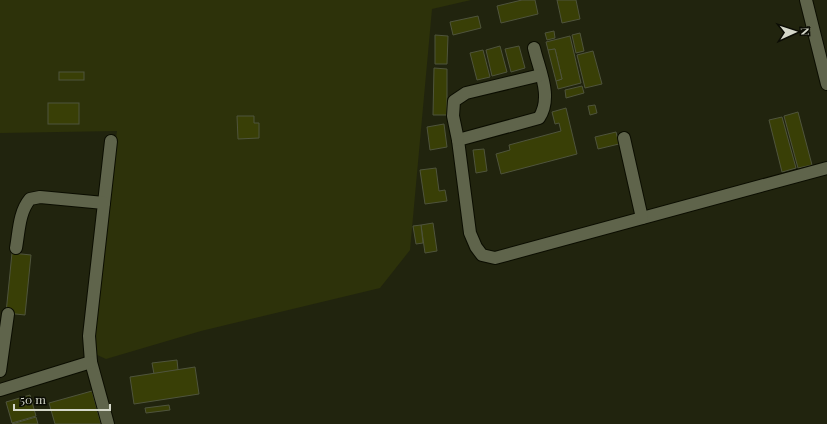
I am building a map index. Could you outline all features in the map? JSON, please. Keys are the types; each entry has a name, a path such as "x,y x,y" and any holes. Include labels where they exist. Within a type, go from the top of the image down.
{"street":[{"path":"806,0 827,84"},
{"path":"458,140 539,118 544,111 547,98 534,48"},
{"path":"541,75 466,93 454,101 453,116 458,140 470,233 476,247 482,255 494,258 827,168"},
{"path":"624,138 642,218"},
{"path":"108,424 91,362 89,336 111,140"},
{"path":"16,248 21,216 24,206 30,199 40,197 104,203"},
{"path":"0,371 8,314"},
{"path":"0,390 91,362"}],"green space":[{"path":"0,0 471,0 432,9 410,250 380,288 201,331 106,359 95,354 89,336 117,131 0,133"}],"building":[{"path":"522,0 535,0 538,14 501,23 497,6"},
{"path":"557,0 576,0 580,19 562,23"},
{"path":"478,16 481,28 453,35 450,22"},
{"path":"554,31 555,38 547,40 545,33"},
{"path":"580,33 584,51 576,53 572,35"},
{"path":"435,35 448,36 447,64 435,64"},
{"path":"570,36 581,83 558,89 556,81 562,79 555,49 548,50 546,42"},
{"path":"500,46 507,72 492,76 486,50"},
{"path":"519,46 525,68 511,72 505,49"},
{"path":"555,49 562,79 556,81 548,50"},
{"path":"483,50 490,77 477,80 470,53"},
{"path":"593,51 602,84 585,88 577,55"},
{"path":"434,68 447,69 447,115 433,115"},
{"path":"59,72 84,72 84,80 59,80"},
{"path":"582,86 584,93 566,98 565,90"},
{"path":"48,103 79,103 79,124 48,124"},
{"path":"595,105 597,113 590,115 588,106"},
{"path":"566,108 577,154 501,174 496,154 510,150 509,145 561,131 559,123 555,124 552,112"},
{"path":"798,112 812,165 798,168 784,116"},
{"path":"237,116 254,116 254,123 259,123 259,138 238,139"},
{"path":"782,117 796,168 782,172 769,120"},
{"path":"444,124 447,147 430,150 427,127"},
{"path":"616,132 619,144 598,149 595,137"},
{"path":"484,149 487,171 476,173 473,150"},
{"path":"436,168 439,191 445,190 447,201 425,204 420,170"},
{"path":"433,223 437,251 425,253 421,225"},
{"path":"421,225 423,243 416,244 413,226"},
{"path":"12,253 31,255 25,315 6,313"},
{"path":"177,360 178,370 154,374 152,363"},
{"path":"195,367 199,394 134,404 130,377"},
{"path":"92,391 101,424 55,424 49,403"},
{"path":"30,395 36,416 12,423 6,402"},
{"path":"169,405 170,410 146,413 145,408"},
{"path":"36,417 38,424 12,424"}]}
